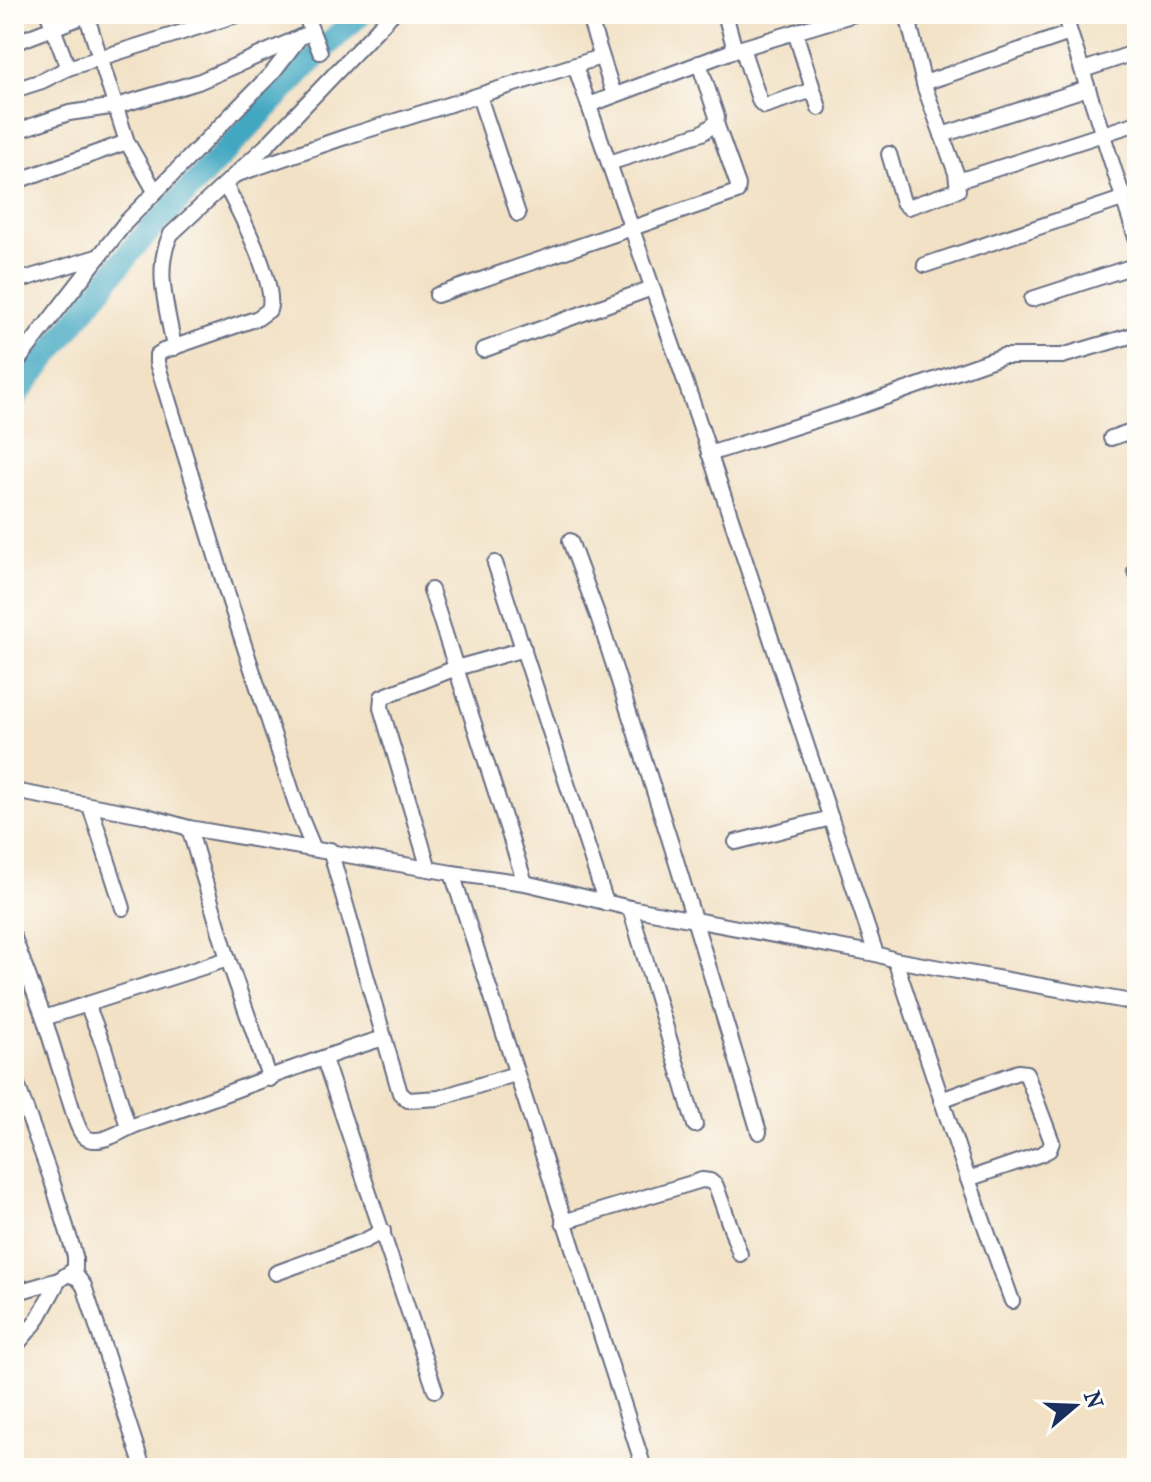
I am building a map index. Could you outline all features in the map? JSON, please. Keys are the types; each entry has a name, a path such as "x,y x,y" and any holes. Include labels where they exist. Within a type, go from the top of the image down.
{"street":[{"path":"14,43 50,21 87,14 127,142 155,191"},
{"path":"14,90 101,56 240,14"},
{"path":"305,14 306,35 320,52"},
{"path":"174,348 161,268 163,250 171,234 265,147 392,14"},
{"path":"588,14 614,95"},
{"path":"725,14 764,106 813,90"},
{"path":"589,105 738,49 855,14"},
{"path":"889,154 903,202 908,207 958,190 958,181 924,83 908,17 931,14"},
{"path":"924,83 1085,14"},
{"path":"50,21 68,68"},
{"path":"1067,22 1101,135 1130,196 1137,241"},
{"path":"795,32 819,108"},
{"path":"14,132 69,113 117,106 198,82 306,35"},
{"path":"15,364 125,223 306,35"},
{"path":"1083,70 1137,52"},
{"path":"229,180 348,136 601,57"},
{"path":"437,295 738,191 699,63"},
{"path":"575,66 876,954"},
{"path":"942,135 1088,88"},
{"path":"479,96 518,214"},
{"path":"609,163 702,133 716,123"},
{"path":"958,181 1137,123"},
{"path":"14,182 127,142"},
{"path":"229,180 272,303 269,310 258,318 157,355 157,363 229,599 313,847"},
{"path":"925,265 1130,196"},
{"path":"14,282 100,256"},
{"path":"1032,299 1137,265"},
{"path":"483,350 652,288"},
{"path":"709,454 1003,356 1062,356 1137,334"},
{"path":"1111,438 1137,429"},
{"path":"570,541 599,619 759,1132"},
{"path":"495,563 606,903"},
{"path":"431,590 525,883"},
{"path":"429,869 380,702 387,694 456,668 524,649"},
{"path":"14,791 143,815 189,828 525,883 630,908 1136,1006"},
{"path":"90,806 123,908"},
{"path":"736,842 831,818"},
{"path":"189,828 228,959 270,1079"},
{"path":"330,850 400,1093 408,1100 439,1098 515,1074"},
{"path":"452,873 644,1468"},
{"path":"630,908 695,1125"},
{"path":"14,938 81,1133 86,1139 97,1141 128,1127 384,1038"},
{"path":"44,1018 228,959"},
{"path":"895,960 1012,1301"},
{"path":"87,1004 104,1047 128,1127"},
{"path":"324,1059 435,1390"},
{"path":"941,1100 1018,1072 1026,1073 1052,1142 1049,1150 1041,1154 968,1179"},
{"path":"14,1076 75,1256 75,1269 64,1277 14,1293"},
{"path":"563,1222 702,1180 710,1181 716,1186 740,1254"},
{"path":"276,1273 383,1231"},
{"path":"14,1348 36,1322 64,1277"},
{"path":"64,1277 78,1278 84,1286 143,1468"}],"waterway":[{"path":"14,398 134,247 360,14"}]}
